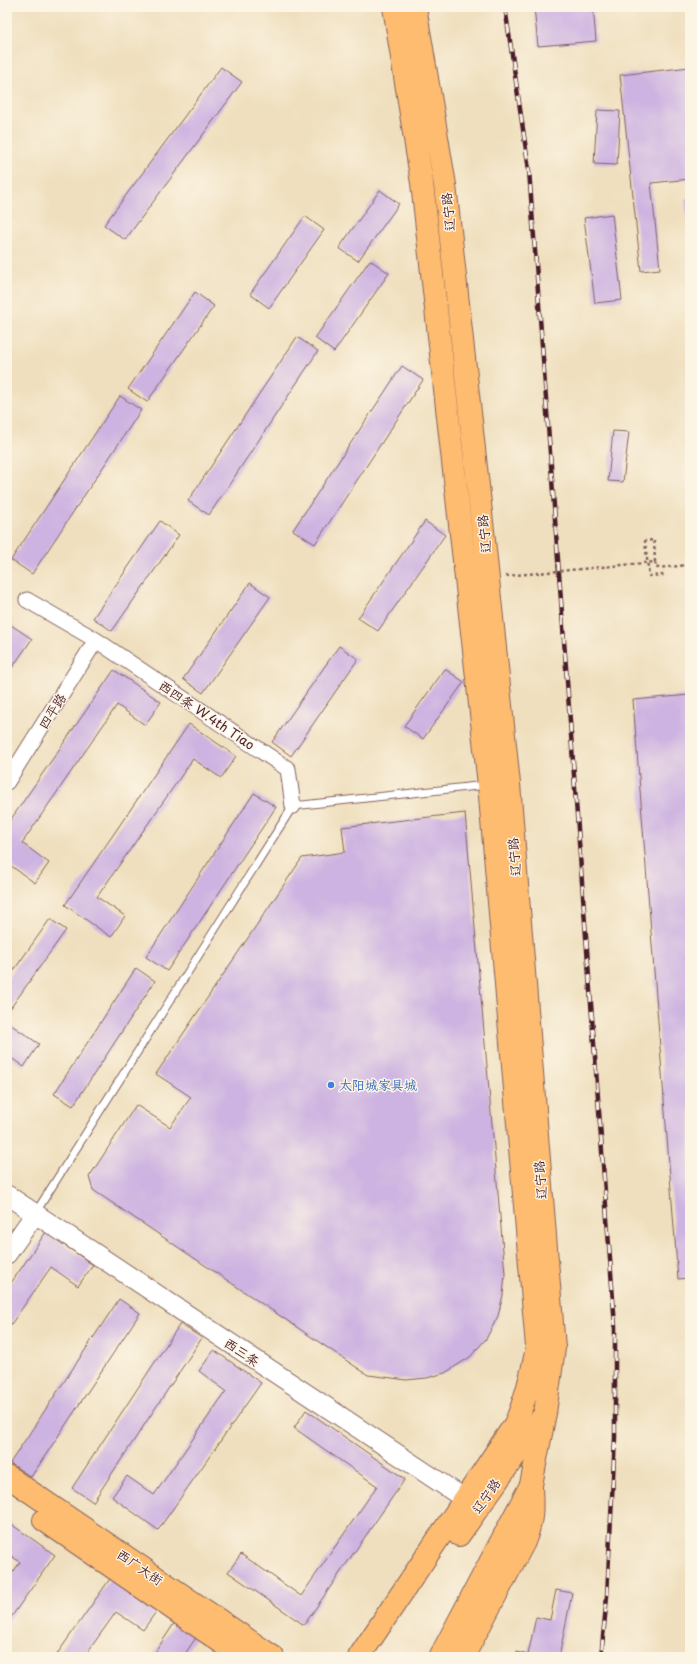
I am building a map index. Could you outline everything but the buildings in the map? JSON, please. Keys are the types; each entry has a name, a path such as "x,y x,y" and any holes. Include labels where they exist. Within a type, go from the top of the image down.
{"main road":[{"name":"辽宁路","path":"374,1657 471,1504 515,1424 525,1403 533,1372 537,1347 489,785 422,183 394,7"},
{"name":"辽宁路","path":"359,1657 471,1504 545,1413 554,1348 508,776 484,540 445,185 415,7"},
{"path":"463,1657 524,1542 532,1518 531,1485 545,1413"},
{"name":"西广大街","path":"7,1476 273,1657"},
{"path":"440,1657 531,1485"},
{"path":"7,1494 243,1657"}],"street":[{"name":"西四条 W.4th Tiao","path":"27,600 96,640 288,769 293,806"},
{"name":"四平路","path":"7,782 96,640"},
{"name":"西三条","path":"7,1196 471,1504"},
{"path":"7,1254 35,1214"}],"lane":[{"path":"35,1214 293,806 489,785"}],"path":[{"path":"664,576 649,576 645,541 654,540 656,568 690,565"},
{"path":"506,576 655,562"}],"railway":[{"path":"505,7 529,170 615,1326 615,1438 607,1596 601,1657"}],"place":[{"name":"太阳城家具城","path":"331,1085"}]}
